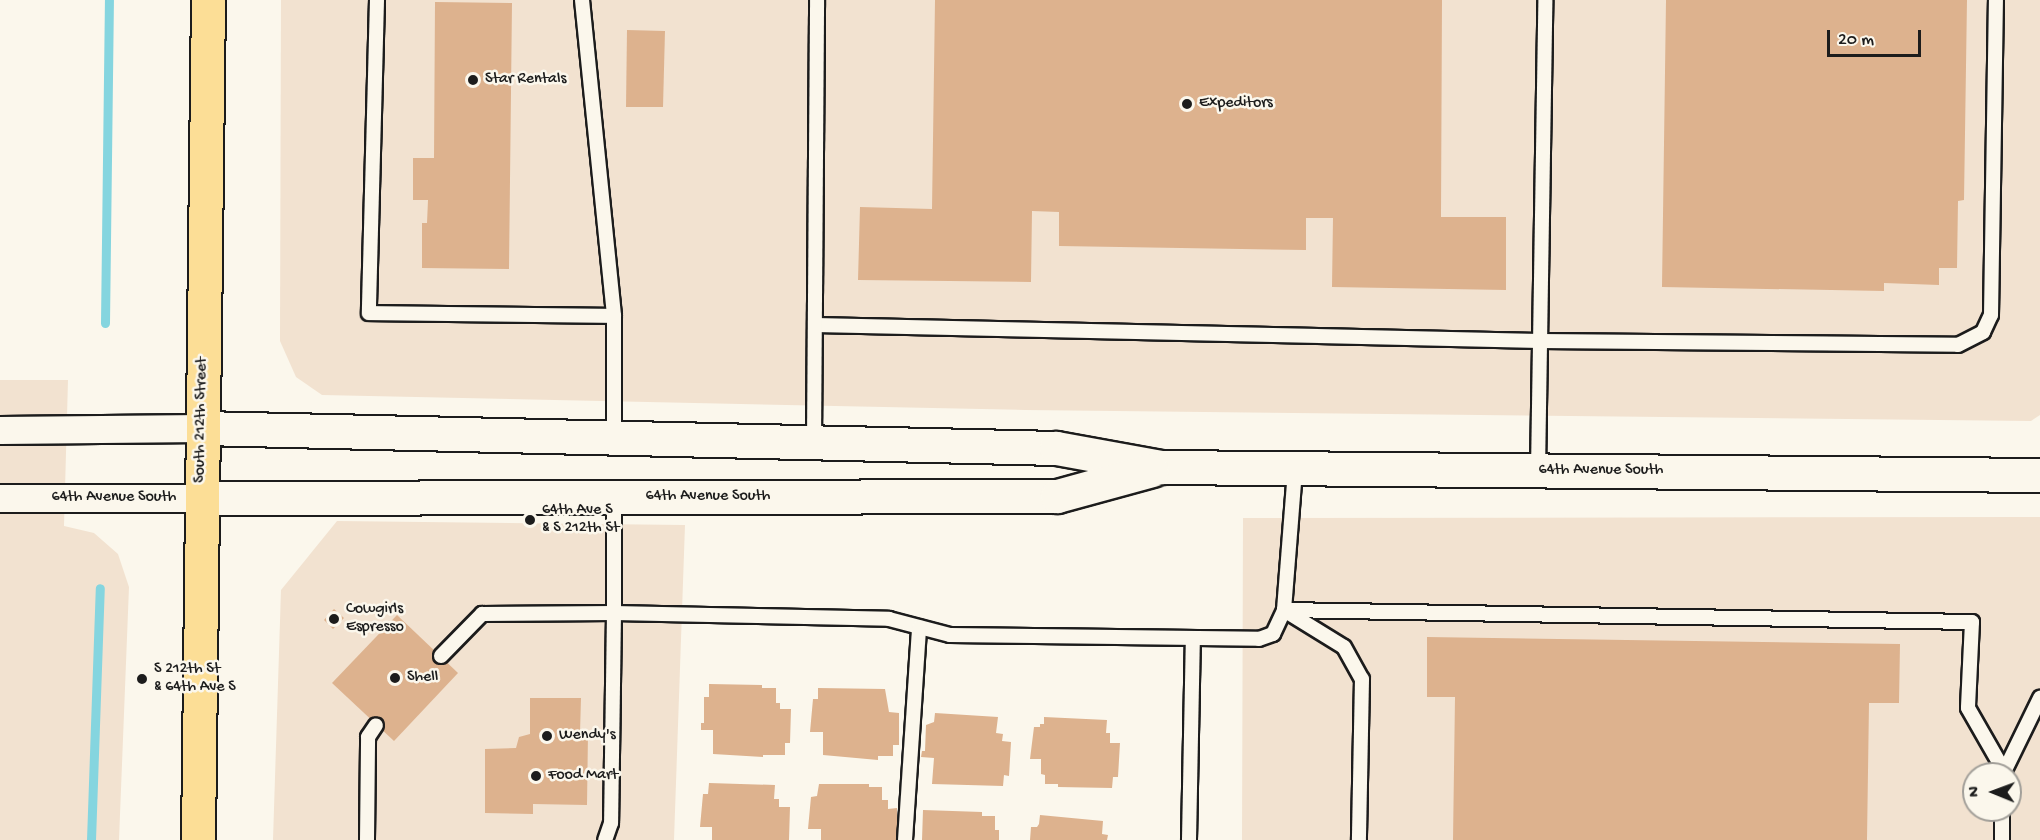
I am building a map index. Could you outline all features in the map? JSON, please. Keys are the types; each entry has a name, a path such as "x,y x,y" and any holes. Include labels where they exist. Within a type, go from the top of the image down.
{"main road":[{"name":"South 212th Street","path":"198,840 208,0"}],"street":[{"name":"64th Avenue South","path":"0,430 202,428 1056,448 1161,467 2040,475"},
{"name":"64th Avenue South","path":"0,498 1057,496 1161,467"}],"lane":[{"path":"377,0 369,313 614,316"},
{"path":"582,0 614,316 614,438"},
{"path":"814,444 817,0"},
{"path":"1538,471 1545,0"},
{"path":"815,325 1540,341 1958,345 1983,332 1991,315 1996,0"},
{"path":"441,656 482,614 614,613 889,619 950,635 1259,639 1273,634 1284,610 1295,469"},
{"path":"605,840 611,823 614,497"},
{"path":"1284,610 1972,622 1968,708 1998,762"},
{"path":"1284,610 1344,647 1362,679 1359,840"},
{"path":"906,840 919,627"},
{"path":"1189,840 1193,638"},
{"path":"2008,762 2040,698"},
{"path":"367,840 368,737 376,725"},
{"path":"2002,822 2002,840"}],"shaded area":[{"path":"281,0 2040,0 2040,415 2031,421 1025,410 322,395 296,377 280,341"},
{"path":"0,380 68,380 64,526 94,533 118,554 129,587 119,840 0,840"},
{"path":"2040,517 2040,840 1242,840 1243,518"},
{"path":"337,521 685,525 674,840 273,840 281,590"}],"building":[{"name":"Expeditors","path":"935,0 1442,0 1441,217 1506,217 1506,290 1332,287 1333,218 1306,218 1306,250 1059,246 1059,212 1032,211 1031,282 858,280 860,207 932,209"},
{"path":"1666,0 1967,0 1964,200 1958,201 1957,268 1939,268 1939,285 1884,283 1884,291 1662,287"},
{"name":"Star Rentals","path":"435,2 512,3 509,269 422,268 422,223 427,223 428,200 413,200 413,158 434,158"},
{"path":"627,30 665,31 663,107 626,107"},
{"name":"Cowgirls Espresso","path":"334,609 344,618 333,629 324,620"},
{"name":"Shell","path":"397,615 458,673 394,741 332,683"},
{"path":"1427,637 1900,644 1899,703 1869,703 1867,840 1453,840 1455,697 1427,697"},
{"path":"709,684 762,685 762,688 776,688 776,703 780,703 780,709 791,709 790,743 785,743 785,755 763,755 763,757 713,754 713,730 701,730 701,723 704,723 704,697 709,697"},
{"path":"818,688 885,689 889,712 899,713 899,745 893,745 893,756 878,756 878,760 823,755 823,732 810,732 813,699 818,699"},
{"name":"Food Mart","path":"530,698 581,698 580,733 588,733 587,805 533,804 533,814 485,813 485,749 516,748 519,737 530,734"},
{"path":"935,713 998,717 996,733 1003,734 1002,741 1011,742 1009,776 1004,775 1003,786 932,784 934,758 921,757 922,751 925,751 926,725 934,722"},
{"path":"1044,717 1107,720 1106,733 1110,733 1110,743 1120,743 1118,777 1113,777 1112,788 1058,787 1058,784 1045,784 1045,775 1041,774 1041,759 1030,759 1034,727 1044,724"},
{"path":"709,783 775,785 774,799 779,799 779,807 790,807 789,840 712,840 712,827 700,827 703,794 708,794"},
{"path":"819,784 869,784 869,787 882,787 882,800 888,800 888,809 897,808 897,840 821,840 821,829 808,829 811,797 817,796"},
{"path":"923,810 982,812 982,816 995,816 995,830 999,830 999,840 922,840"},
{"path":"1040,815 1103,821 1102,834 1108,835 1107,840 1030,840 1031,827 1037,827"}],"waterway":[{"path":"105,323 109,0"},
{"path":"91,840 100,588"}],"place":[{"name":"Star Rentals","path":"473,80"},
{"name":"Expeditors","path":"1187,104"},
{"name":"64th Ave S & S 212th St","path":"530,520"},
{"name":"Cowgirls Espresso","path":"334,619"},
{"name":"Shell","path":"395,678"},
{"name":"S 212th St & 64th Ave S","path":"142,679"},
{"name":"Wendy's","path":"547,736"},
{"name":"Food Mart","path":"536,776"}]}
